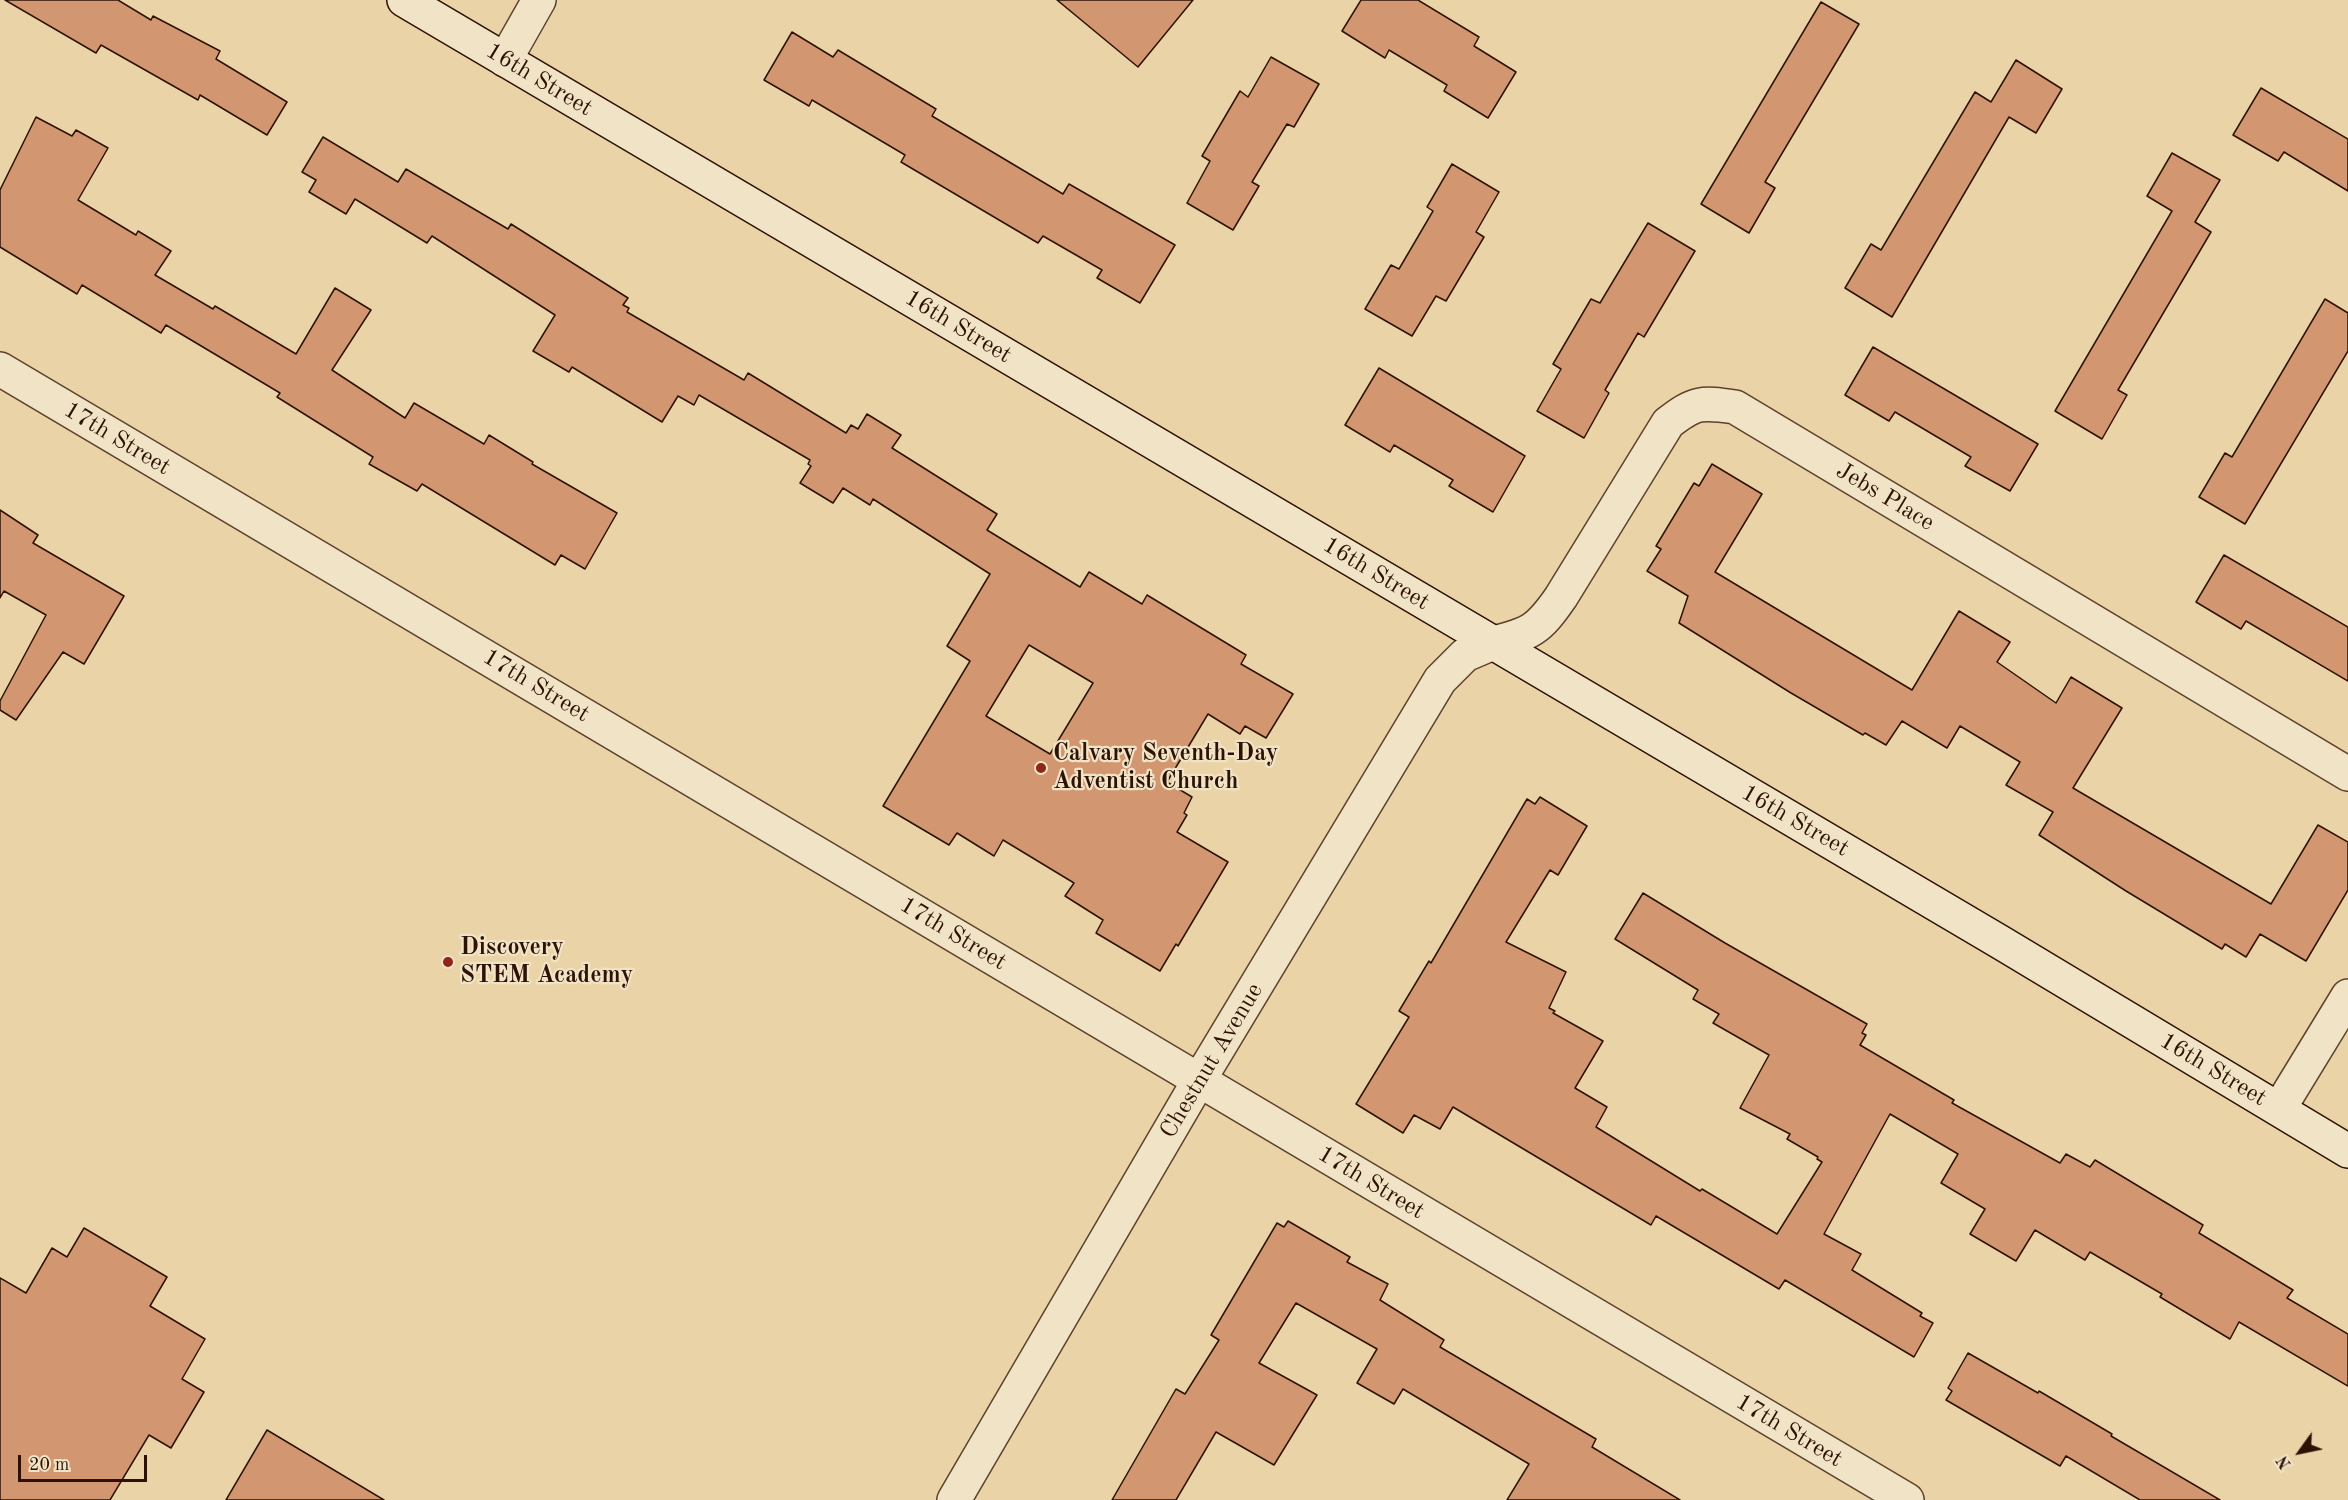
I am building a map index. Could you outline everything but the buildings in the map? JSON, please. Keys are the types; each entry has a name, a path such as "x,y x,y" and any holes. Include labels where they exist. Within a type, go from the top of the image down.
{"street":[{"name":"16th Street","path":"404,0 2000,942 2348,1150"},
{"path":"505,60 539,0"},
{"name":"17th Street","path":"0,369 806,845 1198,1082 1907,1500"},
{"name":"Jebs Place","path":"1493,643 1521,637 1545,621 1668,423 1687,408 1706,403 1734,407 2348,774"},
{"name":"Chestnut Avenue","path":"954,1500 1198,1082 1440,680 1465,655 1493,643"},
{"path":"2279,1109 2348,996"}],"place":[{"name":"Calvary Seventh-Day Adventist Church","path":"1041,768"},
{"name":"Discovery STEM Academy","path":"448,962"}]}
